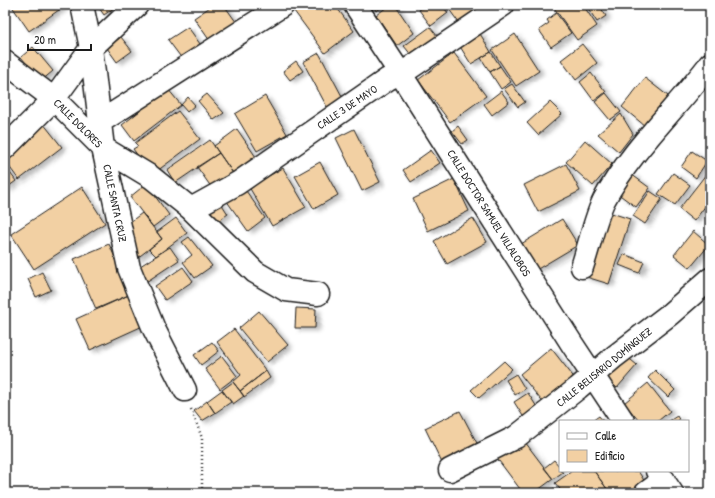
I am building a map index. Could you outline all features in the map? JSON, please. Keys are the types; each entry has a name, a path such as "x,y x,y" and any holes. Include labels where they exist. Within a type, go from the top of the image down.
{"street":[{"name":"CALLE SANTA CRUZ","path":"82,5 91,48 104,148 129,268 154,329 185,390"},
{"path":"5,148 54,99 91,48 137,5"},
{"path":"100,122 283,5"},
{"name":"CALLE DOCTOR SAMUEL VILLALOBOS","path":"355,5 525,268 542,298 622,420"},
{"name":"CALLE 3 DE MAYO","path":"191,209 238,183 388,79 410,68 503,5"},
{"name":"CALLE DOLORES","path":"5,62 54,99 104,148 151,177 191,209 255,272 286,290 318,294"},
{"path":"582,267 604,201 632,158 690,90 710,64"},
{"name":"CALLE BELISARIO DOMÍNGUEZ","path":"450,470 516,437 700,289 710,279"},
{"path":"646,493 664,481"}],"path":[{"path":"185,390 202,438 202,493"}],"building":[{"path":"11,5 66,5 29,31"},
{"path":"97,5 118,5 104,15"},
{"path":"213,5 224,5 239,26 212,44 194,18"},
{"path":"293,5 335,5 354,31 325,53 291,7"},
{"path":"367,5 379,5 371,10"},
{"path":"373,5 386,5 376,11"},
{"path":"390,5 395,5 414,33 397,46 376,15"},
{"path":"426,5 442,5 448,13 431,26 419,10"},
{"path":"446,5 485,5 459,23"},
{"path":"552,5 583,5 597,26 577,40"},
{"path":"586,5 599,5 606,16 597,22"},
{"path":"556,13 571,33 551,47 539,30 549,23 547,20"},
{"path":"188,27 205,51 186,64 168,40"},
{"path":"430,27 438,37 412,56 404,46"},
{"path":"479,32 491,52 471,64 459,45"},
{"path":"515,34 539,71 516,86 492,50"},
{"path":"121,37 132,51 117,62 107,48"},
{"path":"582,44 597,63 576,80 561,60"},
{"path":"33,47 53,71 41,81 21,57"},
{"path":"491,52 500,66 490,72 481,58"},
{"path":"319,53 343,98 327,107 303,62"},
{"path":"454,53 486,96 450,122 418,80"},
{"path":"296,61 303,71 290,80 283,71"},
{"path":"500,66 511,82 501,89 490,72"},
{"path":"591,73 606,92 594,101 580,82"},
{"path":"645,78 668,96 645,126 622,107"},
{"path":"512,84 525,102 518,107 504,89"},
{"path":"168,89 181,105 134,141 122,125"},
{"path":"501,91 509,102 492,115 484,104"},
{"path":"606,93 621,112 610,120 595,102"},
{"path":"207,94 224,113 214,120 198,101"},
{"path":"265,96 287,134 257,151 235,114"},
{"path":"188,97 195,105 187,112 181,105"},
{"path":"550,102 562,114 538,135 527,123"},
{"path":"178,111 200,139 157,171 151,163 146,167 133,149 138,146 135,143"},
{"path":"621,114 633,134 619,152 598,134"},
{"path":"43,123 62,147 19,180 5,161 5,153"},
{"path":"458,126 468,140 462,144 452,131"},
{"path":"237,129 258,160 235,176 214,146"},
{"path":"354,129 380,182 362,191 336,138"},
{"path":"210,140 219,153 175,183 167,170"},
{"path":"585,140 612,164 593,186 566,162"},
{"path":"431,150 440,163 411,182 403,170"},
{"path":"692,151 707,161 696,178 681,167"},
{"path":"219,153 235,176 214,191 197,167"},
{"path":"320,162 338,195 314,209 295,176"},
{"path":"566,164 580,191 538,212 524,185"},
{"path":"5,166 16,181 5,189"},
{"path":"283,168 306,207 272,226 249,187"},
{"path":"710,169 710,200 694,221 679,209"},
{"path":"673,173 690,185 675,205 658,194"},
{"path":"631,174 650,188 636,207 617,193"},
{"path":"454,179 469,211 428,231 413,199"},
{"path":"146,184 169,215 153,227 130,197"},
{"path":"82,187 105,223 34,269 11,234"},
{"path":"244,188 265,218 248,231 226,200"},
{"path":"650,191 662,199 645,224 633,216"},
{"path":"219,200 228,214 211,226 202,212"},
{"path":"605,211 630,219 609,284 583,276"},
{"path":"142,213 162,239 136,259 122,228"},
{"path":"176,218 187,233 156,256 149,249 162,239 157,232"},
{"path":"473,218 487,242 447,264 434,241"},
{"path":"562,219 578,245 536,270 521,244"},
{"path":"693,231 709,245 690,268 674,255"},
{"path":"189,237 212,266 195,278 183,262 192,255 182,242"},
{"path":"109,244 131,294 96,309 74,259"},
{"path":"170,247 179,260 146,282 137,268"},
{"path":"624,254 644,262 639,273 619,265"},
{"path":"183,267 193,281 165,300 155,286"},
{"path":"42,272 51,290 36,297 28,279"},
{"path":"131,294 145,325 90,350 76,319"},
{"path":"296,308 316,309 315,328 295,328"},
{"path":"259,311 288,345 267,362 239,328"},
{"path":"234,329 266,371 240,391 233,382 241,375 217,342"},
{"path":"212,342 219,351 201,365 194,355"},
{"path":"551,348 576,380 545,405 520,374"},
{"path":"625,355 637,365 617,388 606,378"},
{"path":"222,356 237,376 220,389 205,369"},
{"path":"504,361 512,369 479,398 471,390"},
{"path":"655,370 675,390 668,397 648,378"},
{"path":"266,371 270,378 244,397 240,391"},
{"path":"516,374 525,389 515,395 506,380"},
{"path":"233,382 244,396 233,404 222,390"},
{"path":"648,383 670,411 659,420 638,420 624,403"},
{"path":"222,390 231,402 215,413 207,401"},
{"path":"528,393 542,415 528,424 514,402"},
{"path":"207,401 215,413 202,421 194,411"},
{"path":"460,411 479,447 443,465 425,428"},
{"path":"599,416 602,420 593,420"},
{"path":"677,416 679,420 671,420"},
{"path":"522,438 553,479 534,493 523,493 496,457"},
{"path":"554,460 559,466 559,472 563,472 553,479 544,468"},
{"path":"571,472 595,472 610,493 563,493 555,483"},
{"path":"595,472 639,472 645,482 630,493 610,493"},
{"path":"554,488 558,493 548,493"}]}
